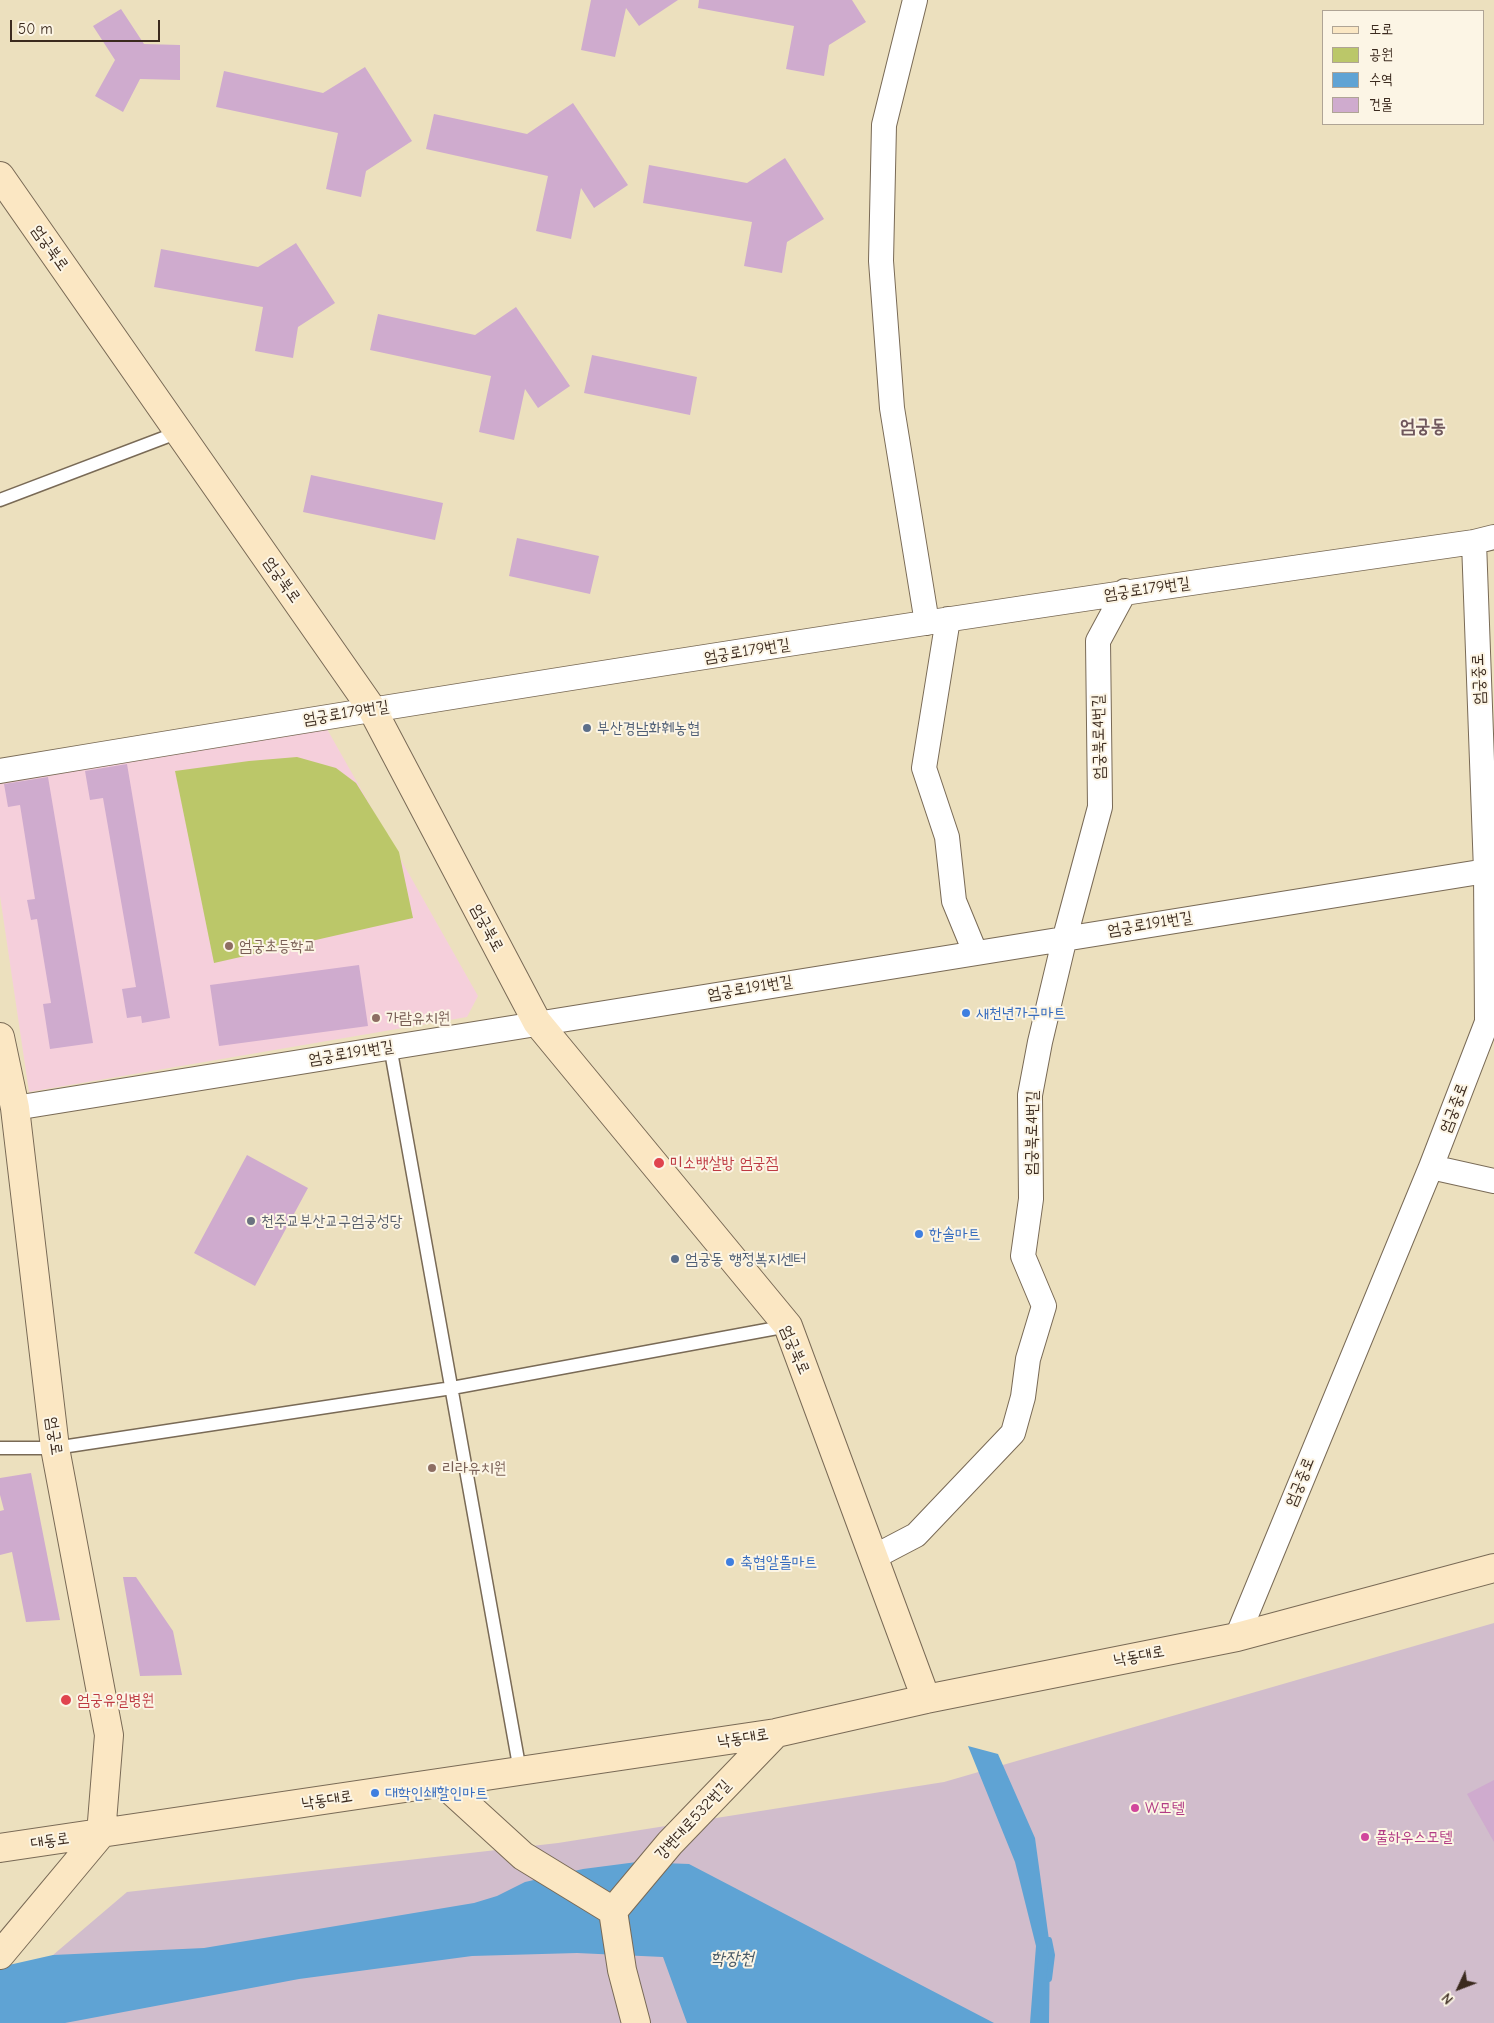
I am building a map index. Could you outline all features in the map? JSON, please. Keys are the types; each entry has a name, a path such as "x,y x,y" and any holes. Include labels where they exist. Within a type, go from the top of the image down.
{"street":[{"path":"915,0 884,125 881,261 892,408 937,621 924,768 947,837 954,901 975,952"},
{"name":"엄궁북로","path":"0,176 372,709 537,1022 788,1326 926,1699"},
{"name":"엄궁로179번길","path":"0,770 372,709 1125,591 1484,540"},
{"name":"엄궁중로","path":"1237,1636 1431,1168 1487,1022 1490,870 1484,540"},
{"name":"엄궁북로4번길","path":"874,1557 916,1535 1013,1433 1023,1397 1028,1359 1044,1306 1023,1256 1031,1199 1030,1096 1040,1042 1065,938 1100,807 1098,641 1125,591"},
{"name":"엄궁로191번길","path":"15,1108 537,1022 1490,870"},
{"name":"엄궁로","path":"0,1036 15,1108 55,1448 109,1735 101,1834"},
{"path":"1431,1168 1494,1181"},
{"name":"낙동대로","path":"101,1834 776,1732 926,1699 1237,1636 1494,1568"},
{"name":"강변대로532번길","path":"613,1911 670,1843 776,1732"},
{"path":"443,1782 523,1856 613,1911 622,1970 636,2023"},
{"path":"0,1955 101,1834"},
{"name":"대동로","path":"0,1848 101,1834"}],"lane":[{"path":"0,500 179,432"},
{"path":"390,1046 520,1771"},
{"path":"0,1448 55,1448 452,1388 788,1326"}],"shaded area":[{"name":"엄궁초등학교","path":"323,722 478,996 467,1017 29,1092 0,896 0,776"},
{"path":"1494,1623 1494,2023 0,2023 0,2019 53,1955 127,1892 558,1843 944,1782"}],"green space":[{"path":"297,757 336,768 356,783 399,852 413,918 214,963 175,771"}],"water":[{"path":"968,1746 998,1754 1035,1838 1050,1947 1049,2023 1030,2023 1036,1946 1015,1862"},
{"name":"학장천","path":"637,1862 689,1864 994,2023 687,2023 663,1957 577,1953 472,1956 299,1979 65,2023 0,2023 0,1967 53,1955 204,1948 474,1903 497,1896 525,1882 583,1869"}],"building":[{"path":"591,0 678,0 639,26 626,8 615,57 581,50"},
{"path":"699,0 852,0 866,22 829,45 824,76 786,69 794,26 698,8"},
{"path":"121,9 144,44 180,45 180,80 140,79 123,112 95,96 115,60 93,26"},
{"path":"365,67 412,141 366,171 361,197 326,189 338,133 216,107 224,71 323,93"},
{"path":"573,103 628,185 594,208 581,188 571,239 536,231 548,176 426,149 434,114 527,134"},
{"path":"785,158 824,219 787,242 782,273 744,266 752,222 643,203 649,165 747,183"},
{"path":"296,243 335,303 298,327 293,358 255,351 263,307 154,287 161,249 258,267"},
{"path":"516,307 570,386 538,408 525,389 514,440 479,432 491,376 370,350 378,314 475,335"},
{"path":"592,355 697,377 690,415 584,393"},
{"path":"311,475 443,503 435,540 303,512"},
{"path":"517,538 599,556 590,594 509,576"},
{"path":"127,764 170,1018 142,1023 141,1016 127,1018 122,989 136,987 103,798 90,800 85,771"},
{"path":"48,777 93,1043 50,1049 43,1004 51,1003 37,919 31,920 27,900 35,899 20,805 8,807 4,784"},
{"path":"359,965 368,1026 219,1046 210,985"},
{"name":"천주교부산교구엄궁성당","path":"247,1155 308,1188 255,1286 194,1253"},
{"path":"31,1473 60,1620 26,1622 12,1552 0,1555 0,1511 4,1510 0,1495 0,1478"},
{"path":"123,1577 136,1577 173,1631 182,1675 140,1676"},
{"path":"1494,1780 1494,1842 1467,1794"}],"waterway":[{"path":"1049,1940 1052,1955 1049,1979"}],"place":[{"name":"부산경남화훼농협","path":"587,728"},
{"name":"엄궁초등학교","path":"229,946"},
{"name":"새천년가구마트","path":"966,1013"},
{"name":"가람유치원","path":"376,1018"},
{"name":"미소뱃살방 엄궁점","path":"659,1163"},
{"name":"천주교부산교구엄궁성당","path":"251,1221"},
{"name":"한솔마트","path":"919,1234"},
{"name":"엄궁동 행정복지센터","path":"675,1259"},
{"name":"리라유치원","path":"432,1468"},
{"name":"축협알뜰마트","path":"730,1562"},
{"name":"엄궁유일병원","path":"66,1700"},
{"name":"대학인쇄할인마트","path":"375,1793"},
{"name":"W모텔","path":"1135,1808"},
{"name":"풀하우스모텔","path":"1365,1837"}],"district":[{"name":"엄궁동","path":"1423,427"}]}
